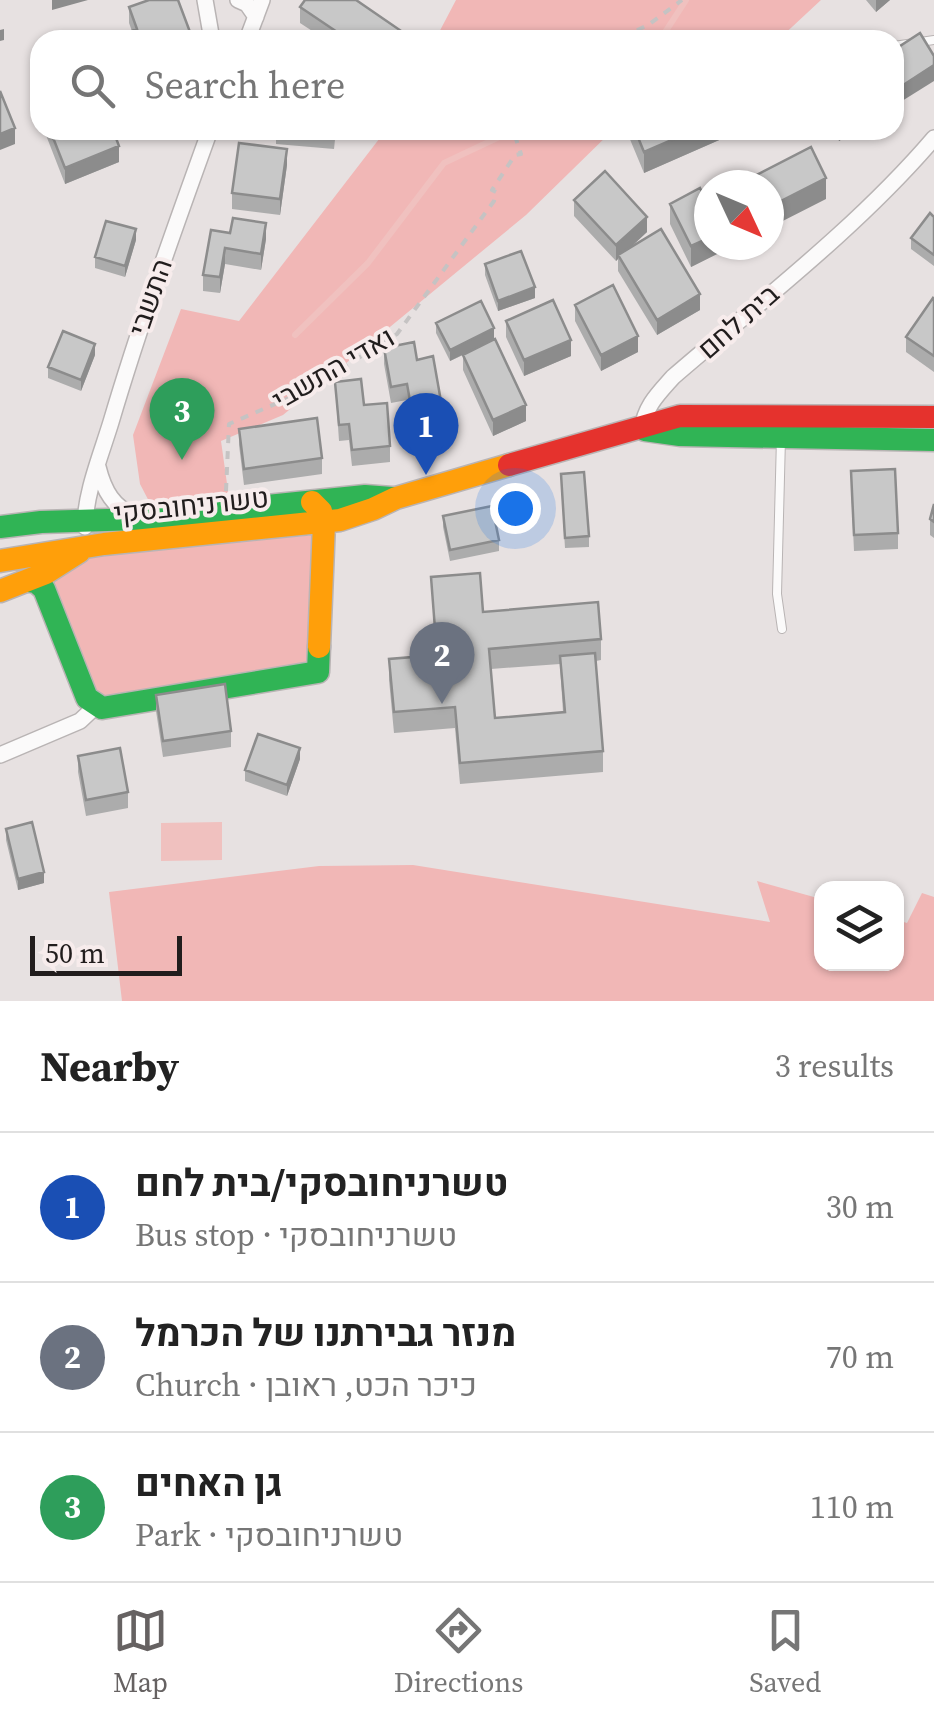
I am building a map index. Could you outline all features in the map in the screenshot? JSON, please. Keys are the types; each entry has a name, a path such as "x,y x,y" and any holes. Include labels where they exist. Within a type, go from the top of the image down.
{"street":[{"path":"238,0 248,4 256,17"},
{"path":"251,30 262,0"},
{"path":"210,3 214,30"},
{"name":"בית לחם","path":"642,429 648,407 673,378 870,207 934,138"},
{"name":"התשבי","path":"86,546 85,520 136,337 206,140"},
{"name":"טשרניחובסקי","path":"0,527 225,511 356,516 396,498 680,416 934,417"},
{"name":"טשרניחובסקי","path":"642,429 680,435 934,440"},
{"path":"98,467 108,496 140,519"},
{"path":"0,506 41,522"},
{"path":"30,581 44,589 87,698 96,706 110,708 318,672 318,512"},
{"name":"טשרניחובסקי","path":"0,591 58,567 86,546 318,512"},
{"path":"0,561 86,546"},
{"path":"0,755 80,720 96,706"}],"lane":[{"path":"904,44 934,40"},
{"path":"781,438 777,594 782,629"}],"path":[{"path":"638,30 682,0"},
{"name":"ואדי התשבי","path":"225,511 230,424 305,390 397,334 494,200 496,192 492,190 514,155 521,154 516,140"}],"shaded area":[{"path":"456,0 821,0 789,30 440,30"},
{"path":"378,140 603,140 526,215 283,415 221,441 229,498 183,509 153,509 140,484 133,435 181,309 239,321"},
{"path":"316,535 309,663 97,699 50,580 98,553"},
{"path":"222,822 222,860 161,861 161,823"},
{"path":"413,865 770,922 757,881 814,897 814,971 904,971 904,922 907,923 922,893 934,897 934,1001 122,1001 109,892 319,866"}],"building":[{"path":"149,0 178,0 189,30 134,30 129,7"},
{"path":"305,0 356,0 400,30 334,30 300,7"},
{"path":"920,33 934,56 934,65 904,84 904,43"},
{"path":"0,91 15,128 0,134"},
{"path":"54,140 117,140 119,146 65,168"},
{"path":"639,140 672,140 644,152"},
{"path":"239,143 287,149 280,199 232,193"},
{"path":"811,147 826,178 784,199 784,170 766,170"},
{"path":"605,171 647,217 616,245 574,200"},
{"path":"694,191 694,245 691,246 670,204"},
{"path":"930,213 934,217 934,255 911,238"},
{"path":"233,218 266,223 261,254 225,248 220,277 203,275 211,230 230,233"},
{"path":"106,221 136,229 125,266 95,257"},
{"path":"661,229 700,294 657,320 618,255"},
{"path":"521,251 535,287 498,301 485,264"},
{"path":"613,285 638,336 601,355 575,305"},
{"path":"934,299 934,356 906,337"},
{"path":"553,300 571,340 524,360 506,321"},
{"path":"481,301 494,328 450,350 436,323"},
{"path":"63,331 95,344 81,380 48,367"},
{"path":"495,339 526,405 493,420 463,355"},
{"path":"414,342 417,360 433,356 445,424 415,429 407,384 391,387 384,348"},
{"path":"361,379 364,405 387,403 390,446 352,450 349,424 339,425 335,382"},
{"path":"317,418 322,458 244,469 239,429"},
{"path":"895,469 898,533 854,535 851,471"},
{"path":"584,472 589,536 565,538 561,474"},
{"path":"492,506 499,540 450,550 443,516"},
{"path":"480,573 483,612 598,602 601,639 489,649 495,718 565,712 560,656 595,653 603,751 460,763 455,707 394,712 389,659 437,655 431,577"},
{"path":"225,684 231,731 163,741 156,695"},
{"path":"258,734 300,748 287,785 245,770"},
{"path":"120,748 128,792 86,800 78,756"},
{"path":"32,822 44,872 18,879 6,829"}],"waterway":[{"path":"666,30 686,0"},
{"path":"295,335 368,263 444,163 493,140"}],"traffic: fast":[{"path":"645,430 680,435 934,440"},
{"path":"0,527 140,519 365,496 392,498"},
{"path":"29,581 44,589 87,698 102,708 318,672 319,647"}],"traffic: slow":[{"path":"0,561 104,544 340,520 396,498 509,465"},
{"path":"312,502 321,511 324,523 319,647"},
{"path":"0,591 46,573 79,552"}],"traffic: jam":[{"path":"509,465 680,416 934,417"}],"place":[{"name":"גן האחים","path":"182,460"},
{"name":"טשרניחובסקי/בית לחם","path":"426,475"},
{"name":"מנזר גבירתנו של הכרמל","path":"442,704"}]}
